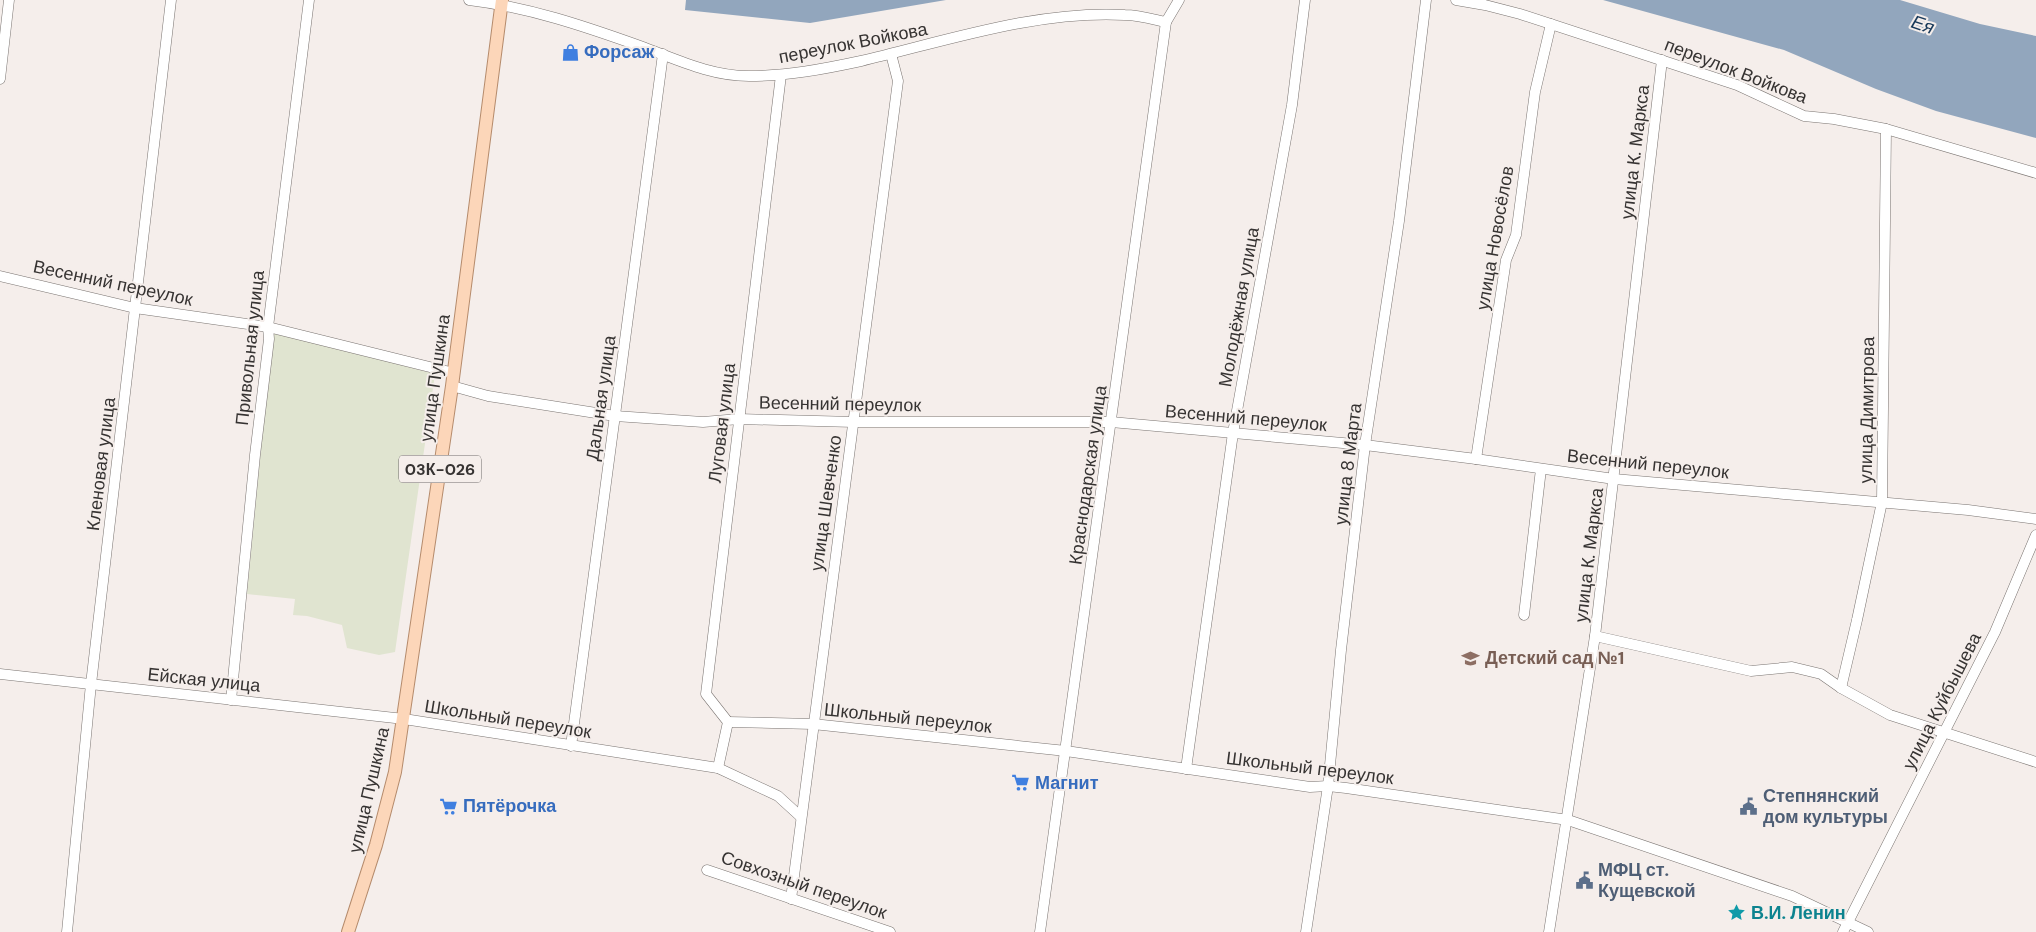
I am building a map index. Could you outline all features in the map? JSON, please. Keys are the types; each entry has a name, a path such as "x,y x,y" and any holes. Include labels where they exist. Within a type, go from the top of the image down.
{"main road":[{"name":"улица Пушкина","path":"348,932 396,772 453,379 502,2"}],"street":[{"path":"0,79 9,0"},
{"name":"Кленовая улица","path":"66,932 91,684 172,0"},
{"name":"Привольная улица","path":"231,700 255,455 269,339 268,327 309,0"},
{"name":"переулок Войкова","path":"469,0 502,2 663,54 699,69 747,76 781,75 826,68 1031,21 1077,16 1125,15 1166,22"},
{"path":"1166,22 1179,0"},
{"name":"Молодёжная улица","path":"1186,769 1233,433 1292,105 1305,0"},
{"name":"улица 8 Марта","path":"1306,932 1328,786 1341,650 1365,445 1399,221 1426,0"},
{"name":"переулок Войкова","path":"1456,0 1485,5 1551,24 1662,60 1737,85 1804,116 1834,118 1886,129 2036,173"},
{"name":"Краснодарская улица","path":"1040,932 1166,22"},
{"name":"улица Новосёлов","path":"1476,459 1506,260 1516,234 1535,92 1551,24"},
{"name":"Дальная улица","path":"571,746 663,54"},
{"name":"улица Шевченко","path":"791,899 898,81 891,54"},
{"name":"улица К. Маркса","path":"1549,932 1596,636 1662,60"},
{"name":"Луговая улица","path":"728,722 706,694 781,75"},
{"name":"улица Димитрова","path":"1841,688 1858,620 1882,502 1886,129"},
{"name":"Весенний переулок","path":"0,276 135,308 268,327 453,379 488,396 615,416 703,422 739,419 854,422 1111,422 1365,445 1614,479 1968,510 2036,520"},
{"path":"1524,616 1541,469"},
{"name":"улица Куйбышева","path":"1843,932 1995,632 2036,535"},
{"path":"1596,636 1751,671 1792,667 1821,674 1841,688 1890,715 2036,762"},
{"name":"Ейская улица","path":"0,674 404,720"},
{"name":"Школьный переулок","path":"404,720 718,768 778,796 801,817"},
{"path":"718,768 728,722"},
{"name":"Школьный переулок","path":"728,722 813,724 1066,751 1310,787 1328,786 1568,820 1792,896 1868,932"},
{"name":"Совхозный переулок","path":"708,870 866,928 890,932"}],"green space":[{"path":"276,332 435,374 395,652 379,655 347,648 342,625 307,616 293,615 295,599 247,594 272,334"}],"water":[{"path":"686,0 946,0 810,23 685,10"},
{"name":"Ея","path":"1603,0 1900,0 1980,24 2036,36 2036,138 1936,111 1876,89 1784,50"}],"place":[{"name":"Форсаж","path":"570,52"},
{"name":"Детский сад №1","path":"1471,658"},
{"name":"Магнит","path":"1021,783"},
{"name":"Пятёрочка","path":"449,806"},
{"name":"Степнянский дом культуры","path":"1749,806"},
{"name":"МФЦ ст. Кущевской","path":"1584,880"},
{"name":"В.И. Ленин","path":"1737,913"}]}
